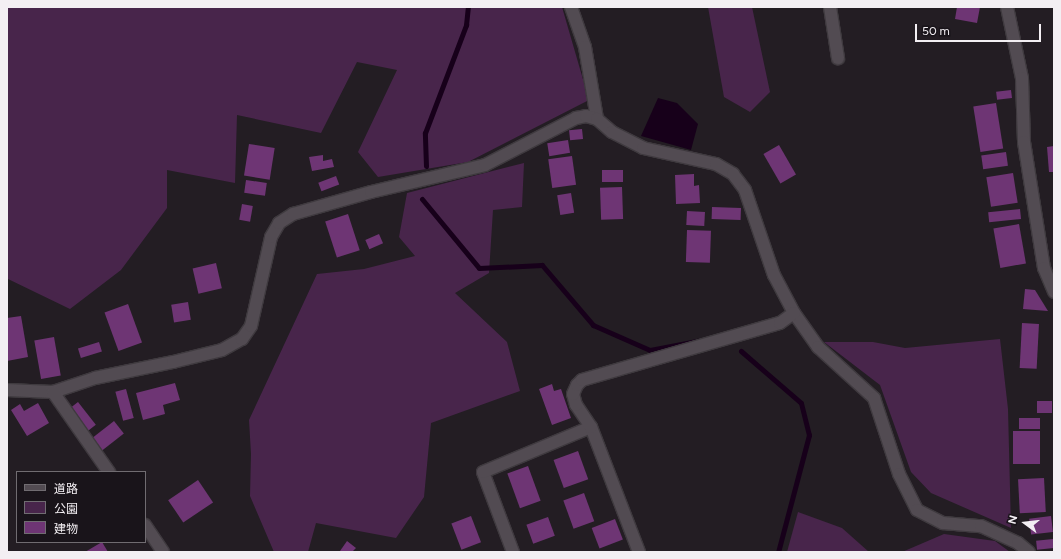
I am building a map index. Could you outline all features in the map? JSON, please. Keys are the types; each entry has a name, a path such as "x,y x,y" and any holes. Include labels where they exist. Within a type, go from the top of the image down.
{"street":[{"path":"571,7 584,47 597,119"},
{"path":"830,7 838,58"},
{"path":"1007,7 1022,78 1024,142 1044,268 1054,292"},
{"path":"7,390 53,392 95,378 222,350 242,339 251,326 271,237 279,223 293,214 371,192 485,165 576,118 586,116 597,119 612,132 643,148 716,164 733,174 745,190 774,275 794,313 818,347 874,398 899,474 917,510 943,523 981,526 1018,543 1029,552"},
{"path":"640,552 592,427 576,405 573,394 576,385 582,380 780,323 794,313"},
{"path":"53,392 108,471"},
{"path":"513,552 483,472 592,427"},
{"path":"146,526 163,552"}],"green space":[{"path":"7,7 562,7 589,100 468,162 378,177 358,152 397,70 357,62 321,133 237,115 235,183 167,170 167,208 121,270 70,309 8,279"},
{"path":"708,7 752,7 770,92 750,112 724,97"},
{"path":"524,163 522,207 493,210 489,273 455,293 507,342 520,391 431,423 424,497 396,538 316,523 308,552 274,552 250,496 251,454 249,420 317,274 364,269 415,256 399,237 407,193"},
{"path":"1000,339 1008,409 1011,528 931,493 911,472 880,385 824,342 873,342 905,348"},
{"path":"798,512 842,528 869,552 787,552"},
{"path":"944,534 995,541 1010,552 902,552"}],"shaded area":[{"path":"658,98 677,103 698,124 691,150 641,136"}],"building":[{"path":"957,7 980,7 977,23 955,19"},
{"path":"1011,90 1012,98 997,100 996,92"},
{"path":"996,103 1003,148 980,152 973,107"},
{"path":"582,129 583,139 570,140 569,130"},
{"path":"568,140 570,153 549,156 547,143"},
{"path":"249,144 275,148 270,180 244,176"},
{"path":"779,145 796,174 780,183 763,154"},
{"path":"1054,146 1054,172 1049,172 1047,147"},
{"path":"1006,152 1008,166 983,169 981,155"},
{"path":"323,155 323,161 332,159 334,167 312,171 309,157"},
{"path":"572,156 576,185 552,188 548,159"},
{"path":"602,170 623,170 623,182 602,182"},
{"path":"1013,173 1018,203 991,207 986,177"},
{"path":"694,174 694,186 699,185 700,203 676,204 675,175"},
{"path":"336,176 339,184 321,191 318,183"},
{"path":"246,180 267,183 265,196 244,193"},
{"path":"622,187 623,219 601,220 600,188"},
{"path":"571,193 574,213 560,215 557,195"},
{"path":"242,204 253,206 250,222 239,220"},
{"path":"712,207 741,208 741,220 712,219"},
{"path":"1020,209 1021,219 989,222 988,212"},
{"path":"687,211 705,212 704,226 686,225"},
{"path":"348,214 360,250 337,258 325,221"},
{"path":"1019,224 1026,263 1000,268 993,229"},
{"path":"687,230 711,231 710,263 686,262"},
{"path":"379,234 383,243 369,249 365,240"},
{"path":"216,263 222,288 198,294 193,268"},
{"path":"1025,289 1035,290 1048,311 1023,309"},
{"path":"188,302 191,320 174,322 171,305"},
{"path":"128,304 142,343 119,351 105,313"},
{"path":"21,316 28,357 7,361 7,318"},
{"path":"1022,323 1039,324 1037,369 1020,368"},
{"path":"54,337 61,375 41,379 34,340"},
{"path":"99,342 102,352 81,358 78,348"},
{"path":"175,383 180,400 163,405 165,414 143,420 136,393"},
{"path":"552,384 554,391 561,389 571,418 552,425 539,389"},
{"path":"126,389 134,418 123,421 115,392"},
{"path":"1037,401 1052,401 1052,413 1037,413"},
{"path":"78,402 96,425 87,432 69,409"},
{"path":"38,403 49,423 27,436 11,410 20,404 24,411"},
{"path":"1019,418 1040,418 1040,429 1019,429"},
{"path":"114,421 124,434 102,451 92,438"},
{"path":"1013,431 1040,431 1040,464 1013,464"},
{"path":"578,451 588,479 564,488 554,460"},
{"path":"528,466 541,501 520,508 507,474"},
{"path":"1044,478 1046,512 1020,513 1018,479"},
{"path":"198,480 213,502 183,523 168,500"},
{"path":"584,493 594,521 574,529 563,501"},
{"path":"471,516 481,542 461,550 451,524"},
{"path":"1051,516 1053,532 1031,535 1029,519"},
{"path":"548,517 555,536 533,544 526,525"},
{"path":"615,519 623,540 600,548 592,528"},
{"path":"1053,539 1054,548 1037,550 1036,541"},
{"path":"347,541 356,548 352,552 341,552 340,551"},
{"path":"103,543 108,552 85,552"}],"waterway":[{"path":"426,166 425,133 466,25 468,7"},
{"path":"422,199 479,268 542,265 593,325 650,350 702,340"},
{"path":"741,351 801,403 809,435 778,552"}]}
